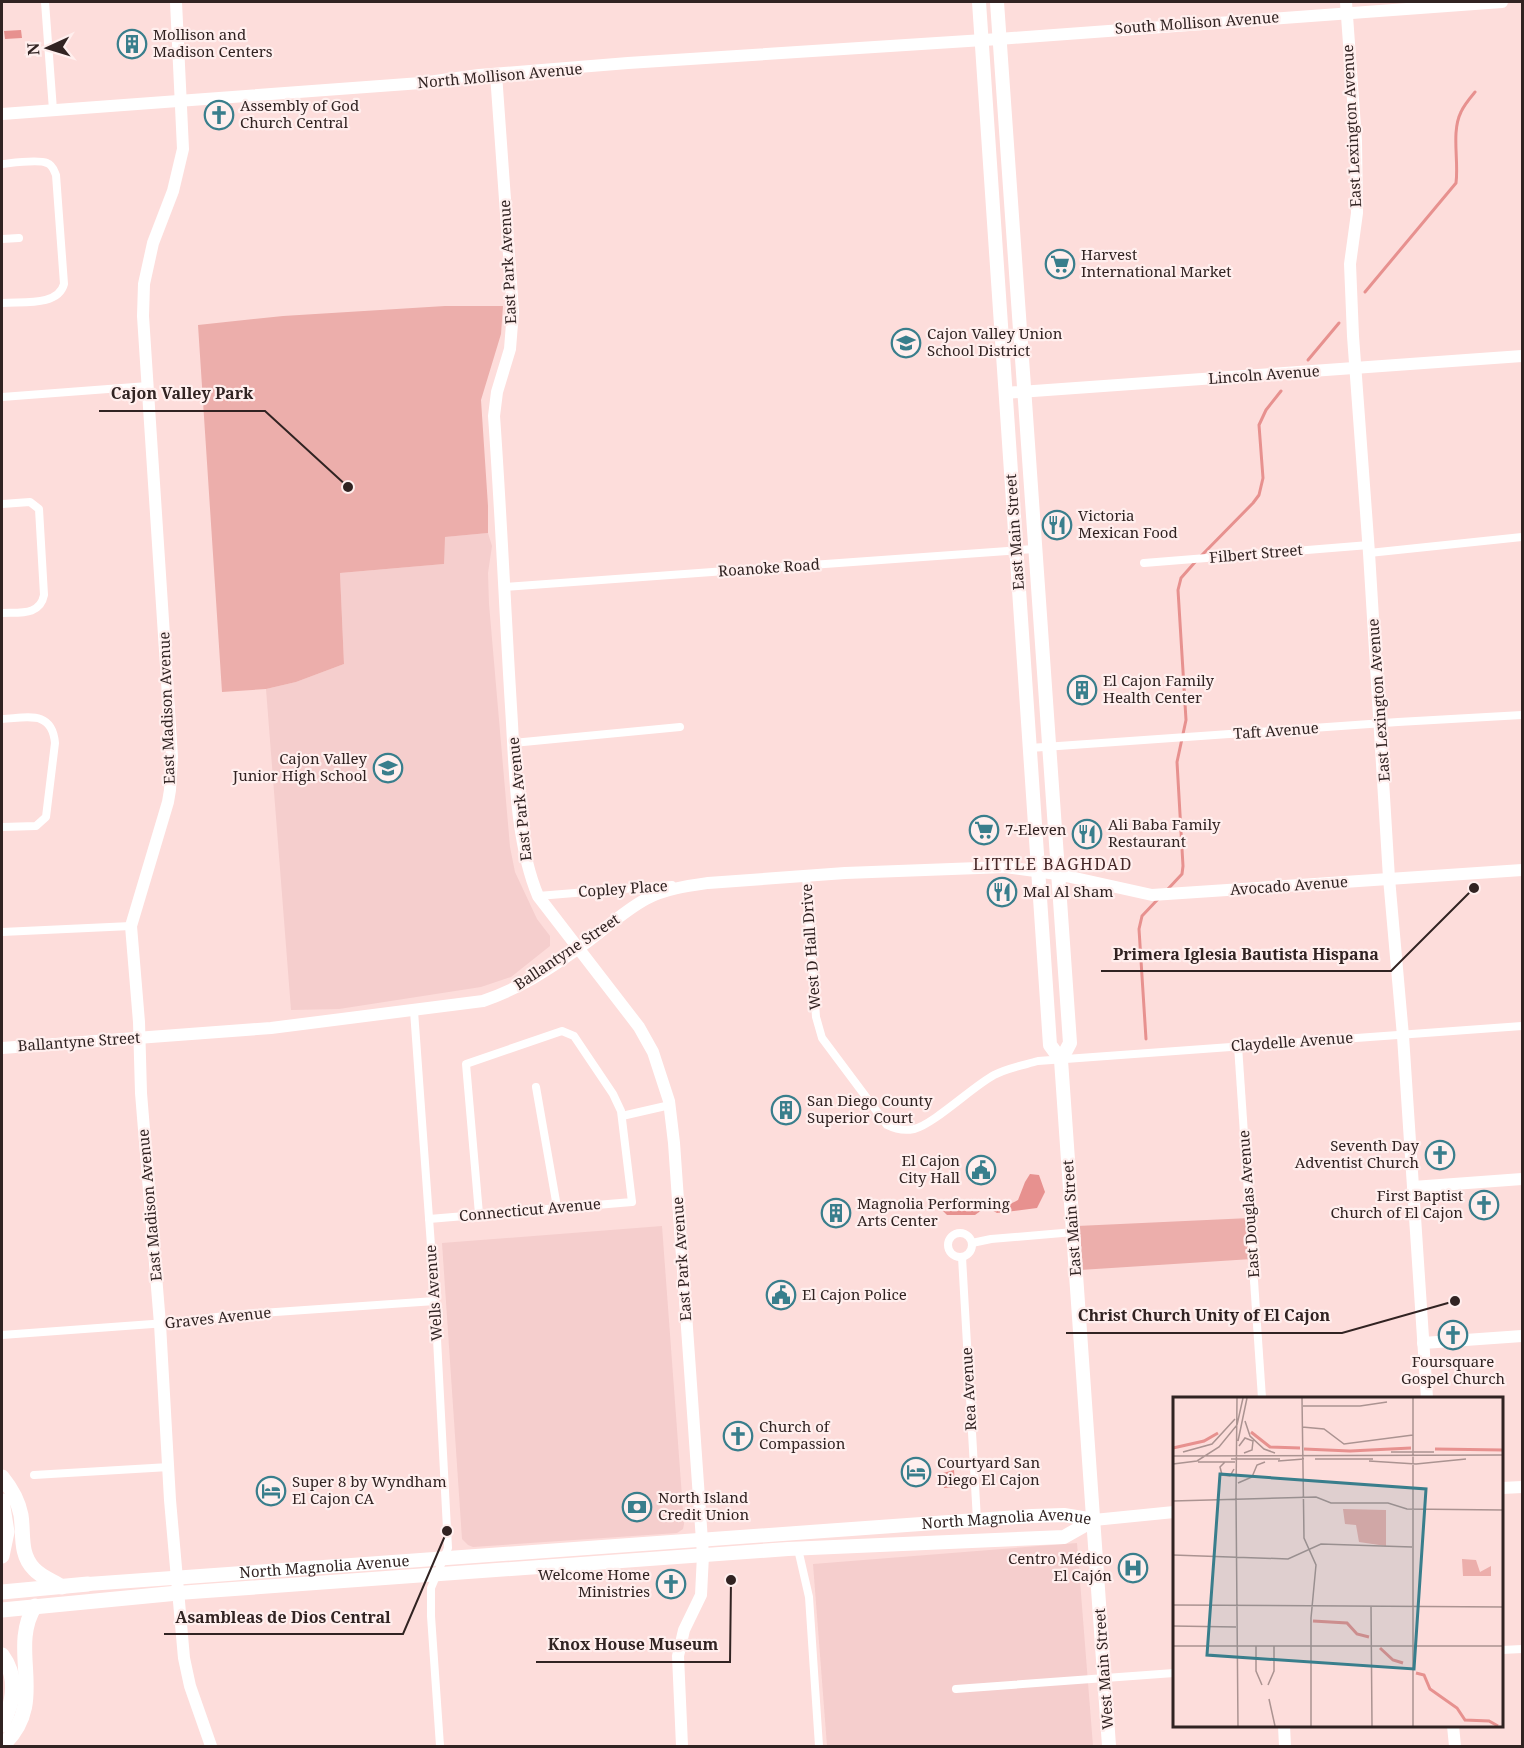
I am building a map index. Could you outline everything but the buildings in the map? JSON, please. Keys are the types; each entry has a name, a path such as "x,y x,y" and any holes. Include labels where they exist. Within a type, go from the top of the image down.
{"highway":[{"path":"2,1477 15,1496 19,1507 27,1560 39,1573 62,1587"},
{"path":"2,1501 8,1532 2,1556"},
{"name":"North Magnolia Avenue","path":"2,1592 88,1584"},
{"name":"North Magnolia Avenue","path":"2,1610 177,1585"},
{"path":"2,1746 10,1739 26,1708 25,1642 28,1618 35,1606"},
{"path":"2,1655 10,1671 12,1684 12,1698 2,1725"}],"main road":[{"name":"East Main Street","path":"978,2 1050,1045 1061,1060 1094,1520"},
{"name":"East Main Street","path":"997,2 1070,1043 1061,1060"},
{"path":"998,279 1017,277"},
{"name":"North Magnolia Avenue","path":"88,1584 177,1585 437,1573 703,1548 863,1529 1064,1515 1094,1520"},
{"path":"954,1542 971,1534 977,1520"},
{"name":"North Magnolia Avenue","path":"177,1585 444,1558 703,1548 863,1547 1065,1537 1094,1520"},
{"name":"West Main Street","path":"1094,1520 1109,1746"},
{"path":"863,1529 863,1547"}],"street":[{"path":"45,2 53,110"},
{"name":"East Madison Avenue","path":"176,2 183,149 173,191 153,243 144,284 143,316 172,757 168,802 131,926 141,1093 184,1658 211,1746"},
{"name":"South Mollison Avenue","path":"999,39 1346,7 1502,2"},
{"name":"East Lexington Avenue","path":"1346,7 1356,141 1357,213 1350,264 1356,368 1389,878 1403,1036 1428,1397"},
{"name":"North Mollison Avenue","path":"2,114 421,83 628,63 999,39"},
{"name":"East Park Avenue","path":"496,74 513,311 510,349 497,392 494,416 513,743 523,850 538,896 639,1027 653,1052 670,1105 703,1548 701,1595 684,1630 678,1656 682,1746"},
{"path":"2,164 38,162 47,163 53,168 56,175 64,284 58,296 51,299 2,303"},
{"path":"2,239 19,238"},
{"name":"Lincoln Avenue","path":"1005,393 1522,356"},
{"path":"2,397 148,386"},
{"path":"2,504 30,502 39,509 44,595 37,609 31,612 2,614"},
{"name":"Filbert Street","path":"1143,563 1522,537"},
{"name":"Roanoke Road","path":"504,588 1034,549"},
{"name":"Taft Avenue","path":"1030,748 1522,715"},
{"path":"2,719 42,718 48,722 54,735 46,817 36,826 2,827"},
{"path":"513,743 680,727"},
{"name":"Ballantyne Street","path":"2,1048 271,1028 483,1001 513,990 579,948 626,911 647,899 686,886 806,876 995,867 1057,874"},
{"name":"Avocado Avenue","path":"1057,874 1152,895 1522,870"},
{"name":"West D Hall Drive","path":"806,876 816,1017 822,1038 887,1125 897,1129 915,1129 996,1074 1038,1061 1061,1060"},
{"name":"Copley Place","path":"538,896 708,883"},
{"path":"2,932 131,926"},
{"name":"Wells Avenue","path":"414,1011 435,1301 448,1548 431,1588 440,1746"},
{"name":"Claydelle Avenue","path":"1061,1060 1522,1026"},
{"path":"479,1214 466,1064 562,1031 574,1036 613,1094 621,1116 670,1105"},
{"name":"East Douglas Avenue","path":"1238,1046 1262,1397"},
{"path":"536,1087 557,1208"},
{"name":"Connecticut Avenue","path":"429,1219 632,1202 621,1116"},
{"path":"1413,1187 1522,1179"},
{"path":"972,1243 991,1239 1074,1232"},
{"path":"957,1234 965,1235 972,1243 969,1254 962,1257 951,1252 949,1246 951,1238 957,1234"},
{"name":"Rea Avenue","path":"962,1257 977,1520"},
{"name":"Graves Avenue","path":"2,1335 160,1324 232,1315 435,1301"},
{"path":"1423,1343 1522,1336"},
{"path":"34,1475 169,1467"},
{"path":"1503,1488 1522,1487"},
{"path":"1094,1520 1173,1512"},
{"path":"798,1549 809,1597 819,1746"},
{"path":"1503,1650 1522,1649"},
{"path":"956,1689 1173,1673"},
{"path":"1284,1727 1285,1746"},
{"path":"1453,1727 1455,1746"}],"shaded area":[{"path":"21,30 22,38 5,39 4,31"},
{"path":"445,306 503,306 501,334 481,400 488,533 445,537 444,564 340,573 344,664 296,682 266,689 222,692 198,325 283,316"},
{"name":"Cajon Valley Junior High School","path":"488,533 492,546 488,573 489,604 510,847 515,872 537,919 550,936 550,946 511,977 481,987 339,1009 291,1010 266,689 296,682 344,664 340,573 444,564 444,537"},
{"path":"1030,1174 1039,1175 1045,1192 1037,1208 997,1213 986,1207 975,1215 947,1215 943,1211 945,1209 972,1211 986,1203 998,1207 1010,1204 1018,1200"},
{"path":"1250,1218 1252,1259 1080,1270 1077,1226"},
{"path":"662,1226 683,1529 677,1533 473,1547 468,1545 462,1539 442,1243"},
{"path":"954,1470 955,1487 944,1488 943,1473"},
{"path":"1077,1543 1093,1746 827,1746 813,1564"}],"waterway":[{"path":"1365,292 1456,183 1456,128 1464,107 1475,92"},
{"path":"1308,360 1339,323"},
{"path":"1201,556 1259,495 1263,478 1259,425 1266,410 1281,391"},
{"path":"1168,889 1182,874 1183,866 1177,762 1186,720 1178,590 1181,578 1196,561"},
{"path":"1146,1039 1139,929 1142,916 1159,898"}],"place":[{"name":"Mollison and Madison Centers","path":"132,44"},
{"name":"Assembly of God Church Central","path":"219,115"},
{"name":"Harvest International Market","path":"1060,264"},
{"name":"Cajon Valley Union School District","path":"906,343"},
{"name":"Cajon Valley Park","path":"348,487"},
{"name":"Victoria Mexican Food","path":"1057,525"},
{"name":"El Cajon Family Health Center","path":"1082,690"},
{"name":"Cajon Valley Junior High School","path":"388,768"},
{"name":"7-Eleven","path":"984,830"},
{"name":"Ali Baba Family Restaurant","path":"1087,834"},
{"name":"Primera Iglesia Bautista Hispana","path":"1474,888"},
{"name":"Mal Al Sham","path":"1002,892"},
{"name":"San Diego County Superior Court","path":"786,1110"},
{"name":"Seventh Day Adventist Church","path":"1440,1155"},
{"name":"El Cajon City Hall","path":"981,1170"},
{"name":"First Baptist Church of El Cajon","path":"1484,1205"},
{"name":"Magnolia Performing Arts Center","path":"836,1213"},
{"name":"El Cajon Police","path":"781,1295"},
{"name":"Christ Church Unity of El Cajon","path":"1455,1301"},
{"name":"Foursquare Gospel Church","path":"1453,1335"},
{"name":"Church of Compassion","path":"738,1436"},
{"name":"Courtyard San Diego El Cajon","path":"916,1472"},
{"name":"Super 8 by Wyndham El Cajon CA","path":"271,1491"},
{"name":"North Island Credit Union","path":"637,1507"},
{"name":"Asambleas de Dios Central","path":"447,1531"},
{"name":"Centro Médico El Cajón","path":"1133,1568"},
{"name":"Knox House Museum","path":"731,1580"},
{"name":"Welcome Home Ministries","path":"671,1584"}],"district":[{"name":"LITTLE BAGHDAD","path":"1053,864"}]}
